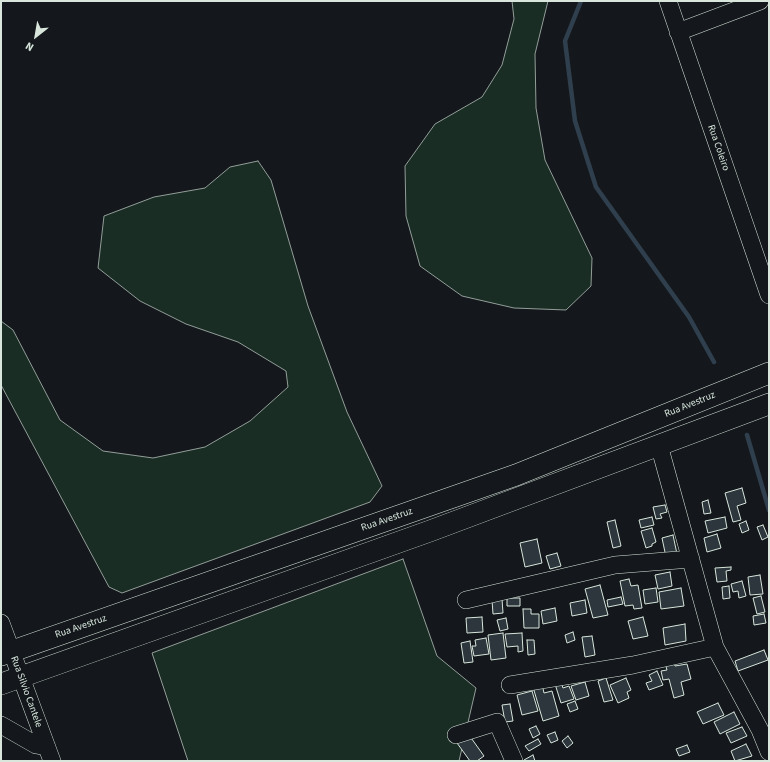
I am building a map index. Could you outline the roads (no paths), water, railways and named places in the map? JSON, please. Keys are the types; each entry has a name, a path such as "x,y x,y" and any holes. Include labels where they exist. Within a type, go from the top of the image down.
{"main road":[{"name":"Rua Avestruz","path":"6,654 516,475 769,373"},
{"path":"1,684 430,531 769,404"}],"street":[{"name":"Rua Coleiro","path":"668,1 769,295"},
{"path":"678,32 760,1"},
{"path":"660,445 715,646 764,728 769,752"},
{"path":"466,600 615,565 691,559"},
{"name":"Rua Silvio Cantele","path":"1,623 6,654 21,677 49,754"},
{"path":"510,685 633,666 715,646"},
{"path":"456,735 497,722 514,761"},
{"path":"1,726 36,745 49,754"}],"waterway":[{"path":"581,1 565,41 575,121 596,187 689,317 714,362"},
{"path":"747,435 769,510"}]}
